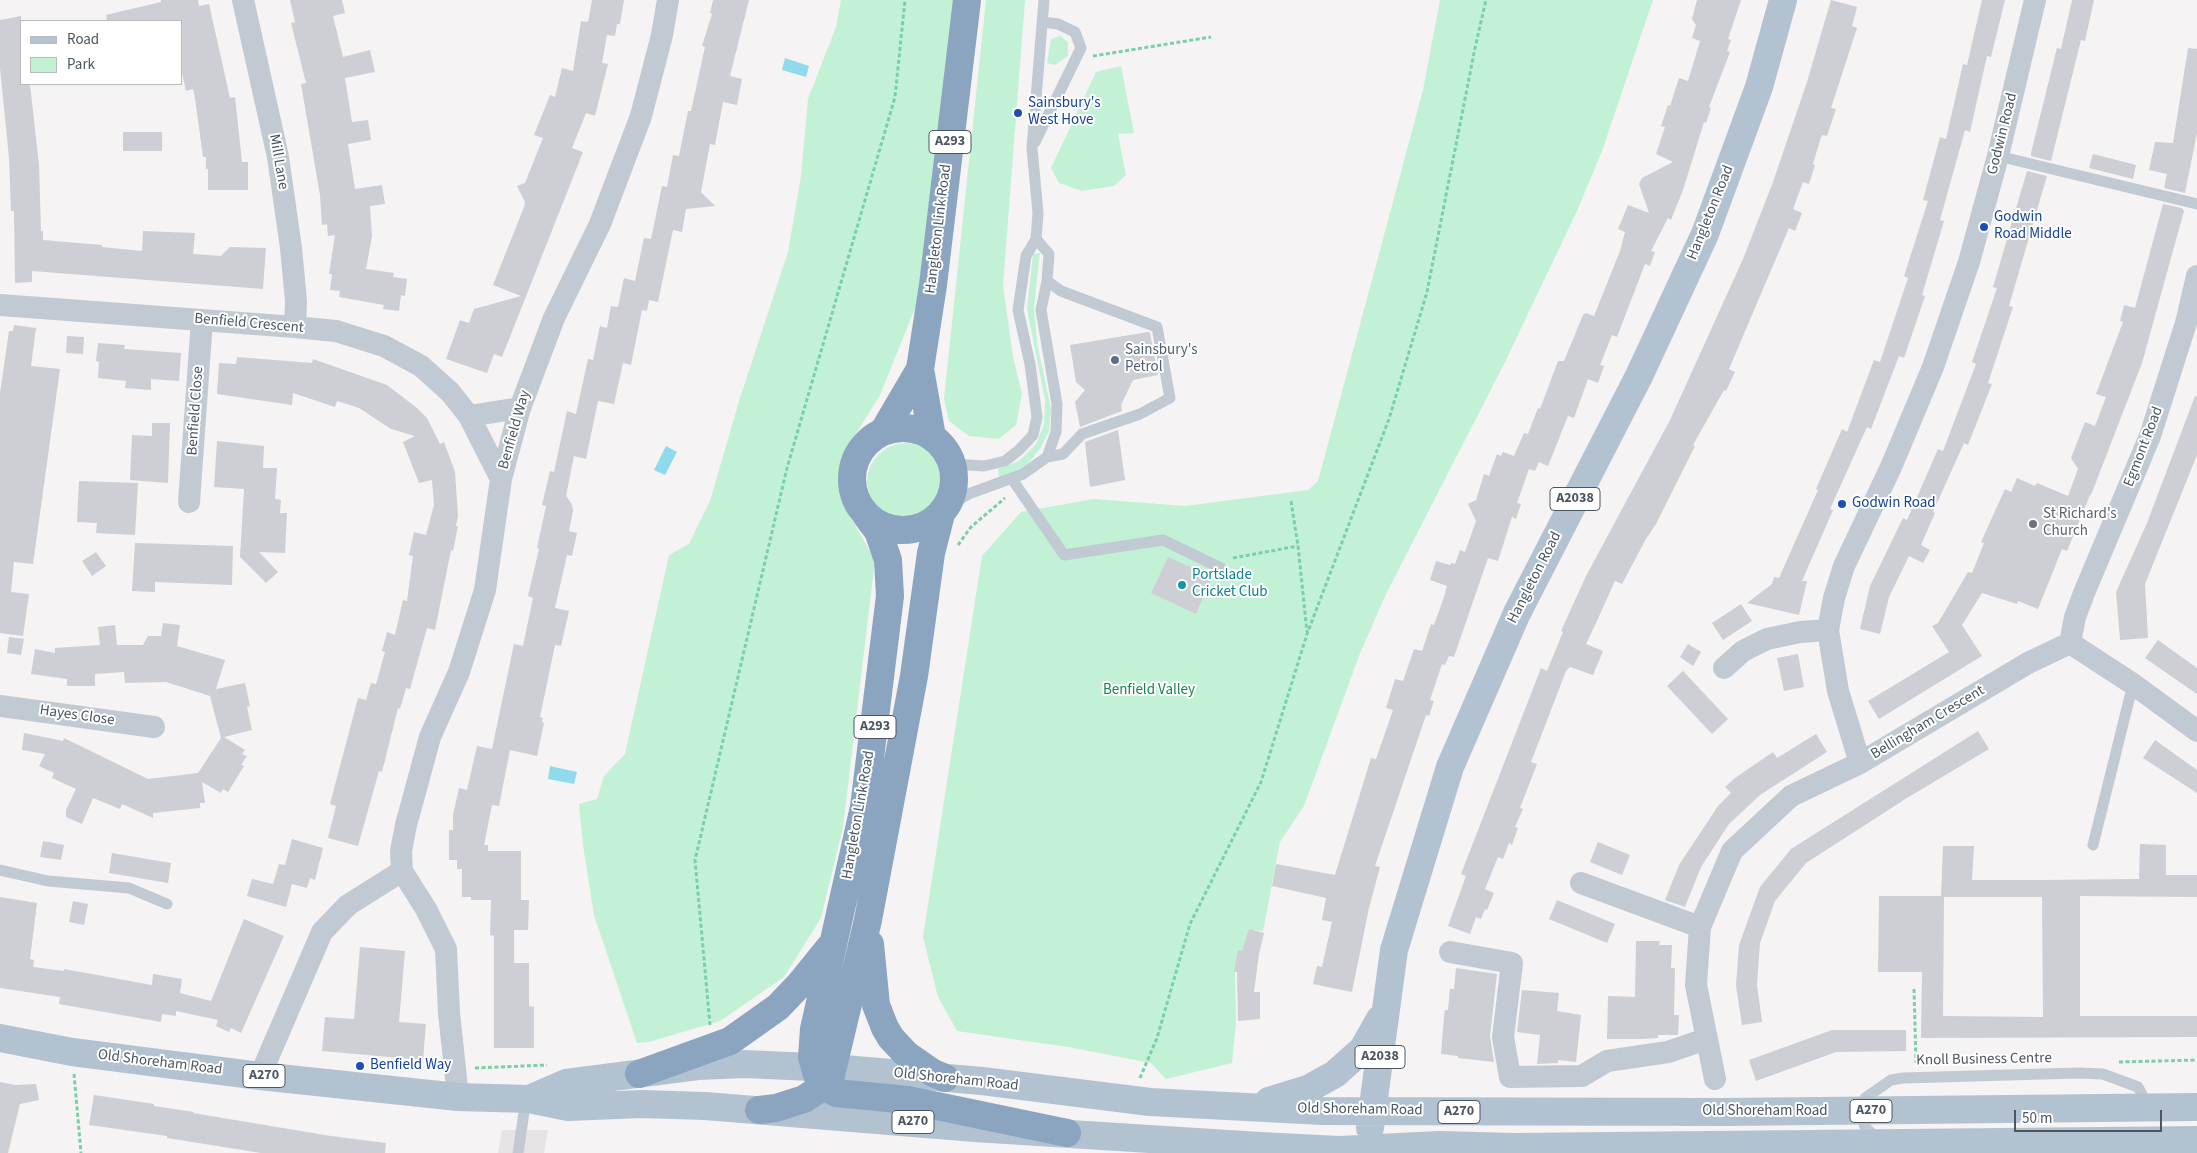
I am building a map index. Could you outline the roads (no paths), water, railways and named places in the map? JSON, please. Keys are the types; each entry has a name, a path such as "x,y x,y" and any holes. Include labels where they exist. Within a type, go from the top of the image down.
{"highway":[{"name":"Hangleton Link Road","path":"932,437 920,369 933,285 967,0"},
{"name":"Hangleton Link Road","path":"883,432 920,369"},
{"path":"901,428 915,429 932,437 945,451 952,464 954,480 951,498 944,510 926,525 909,530 896,530 879,525 866,515 858,505 852,489 852,472 858,456 868,442 883,432 901,428"},
{"name":"Hangleton Link Road","path":"824,1073 868,920 914,676 931,553 944,510"},
{"name":"Hangleton Link Road","path":"824,1073 812,1046 814,1029 864,807 890,596 888,560 878,531 866,515"},
{"name":"A293","path":"868,920 872,986 880,1017 898,1046 919,1064 945,1078"},
{"name":"A293","path":"639,1074 708,1051 730,1041 750,1028 778,1006 799,985 833,942"},
{"path":"759,1110 790,1104 810,1095 824,1073 836,1093 908,1100 1067,1134"}],"main road":[{"name":"Hangleton Road","path":"1366,1149 1394,950 1450,767 1516,613 1639,376 1705,234 1759,87 1782,0"},
{"path":"1226,1107 1288,1097 1324,1082 1350,1062 1363,1049 1376,1030 1387,1004"},
{"name":"Old Shoreham Road","path":"0,1038 72,1052 260,1076 458,1098 527,1099 568,1107 642,1104 759,1110 975,1128 1250,1145 1366,1149 1439,1145 1514,1147 2197,1140"},
{"name":"Old Shoreham Road","path":"527,1099 566,1083 722,1064 824,1073 945,1078 1112,1098 1226,1107 1323,1111 1860,1112 2197,1107"}],"street":[{"name":"Mill Lane","path":"243,0 278,157 291,248 296,301 295,327"},
{"name":"Benfield Way","path":"402,871 401,851 406,825 430,737 459,672 484,590 501,479 520,408 554,318 600,224 640,116 662,35 668,0"},
{"name":"Godwin Road","path":"1860,763 1838,691 1828,630 1844,566 1891,467 1933,367 1969,262 1998,156 2034,0"},
{"name":"Egmont Road","path":"2070,643 2075,617 2081,601 2150,436 2186,323 2197,276"},
{"name":"Benfield Crescent","path":"0,304 295,327 336,332 384,346 421,366 450,392 469,416 501,479"},
{"name":"Benfield Close","path":"190,502 202,320"},
{"path":"469,416 520,408"},
{"path":"1724,668 1743,652 1767,639 1800,632 1828,630"},
{"path":"2070,643 2132,684 2197,731"},
{"name":"Bellingham Crescent","path":"1715,1079 1696,985 1700,927 1732,851 1791,796 1860,763 2028,663 2070,643"},
{"name":"Hayes Close","path":"0,706 154,727"},
{"path":"260,1076 322,932 348,905 402,871 426,909 446,949 449,1013 458,1098"},
{"path":"1581,884 1700,927"},
{"path":"1450,952 1512,963 1503,1037 1510,1076 1582,1076 1607,1062 1668,1052 1706,1039"}],"lane":[{"path":"952,464 984,466 1005,461 1019,450 1032,435 1037,416 1030,364 1018,310 1026,256 1036,238 1038,213 1032,148 1044,0"},
{"path":"1032,148 1081,48 1075,32 1058,24 1043,22"},
{"path":"1998,156 2197,204"},
{"path":"1036,238 1049,254 1042,310 1057,404 1056,432 1047,457"},
{"path":"944,510 971,493 1023,474 1047,457 1063,454 1082,434 1140,414 1170,398 1157,327 1061,291 1047,281"},
{"path":"1012,479 1064,555 1164,540 1221,568"},
{"path":"2093,845 2132,684"},
{"path":"0,870 48,880 129,888 167,904"},
{"name":"Knoll Business Centre","path":"1860,1112 1865,1098 1890,1080 1916,1076 2103,1074 2138,1087 2149,1108"},
{"path":"518,1153 527,1099"},
{"path":"1860,1112 1866,1127 1882,1144"}],"water":[{"path":"785,58 809,66 806,77 782,70"},
{"path":"666,446 677,452 665,475 654,470"},
{"path":"550,766 577,772 574,784 548,779"}],"place":[{"name":"Sainsbury's West Hove","path":"1018,113"},
{"name":"Godwin Road Middle","path":"1984,227"},
{"name":"Sainsbury's Petrol","path":"1115,360"},
{"name":"Godwin Road","path":"1842,504"},
{"name":"St Richard's Church","path":"2033,524"},
{"name":"Portslade Cricket Club","path":"1182,585"},
{"name":"Benfield Way","path":"360,1066"}],"park label":[{"name":"Benfield Valley","path":"1149,691"}]}
